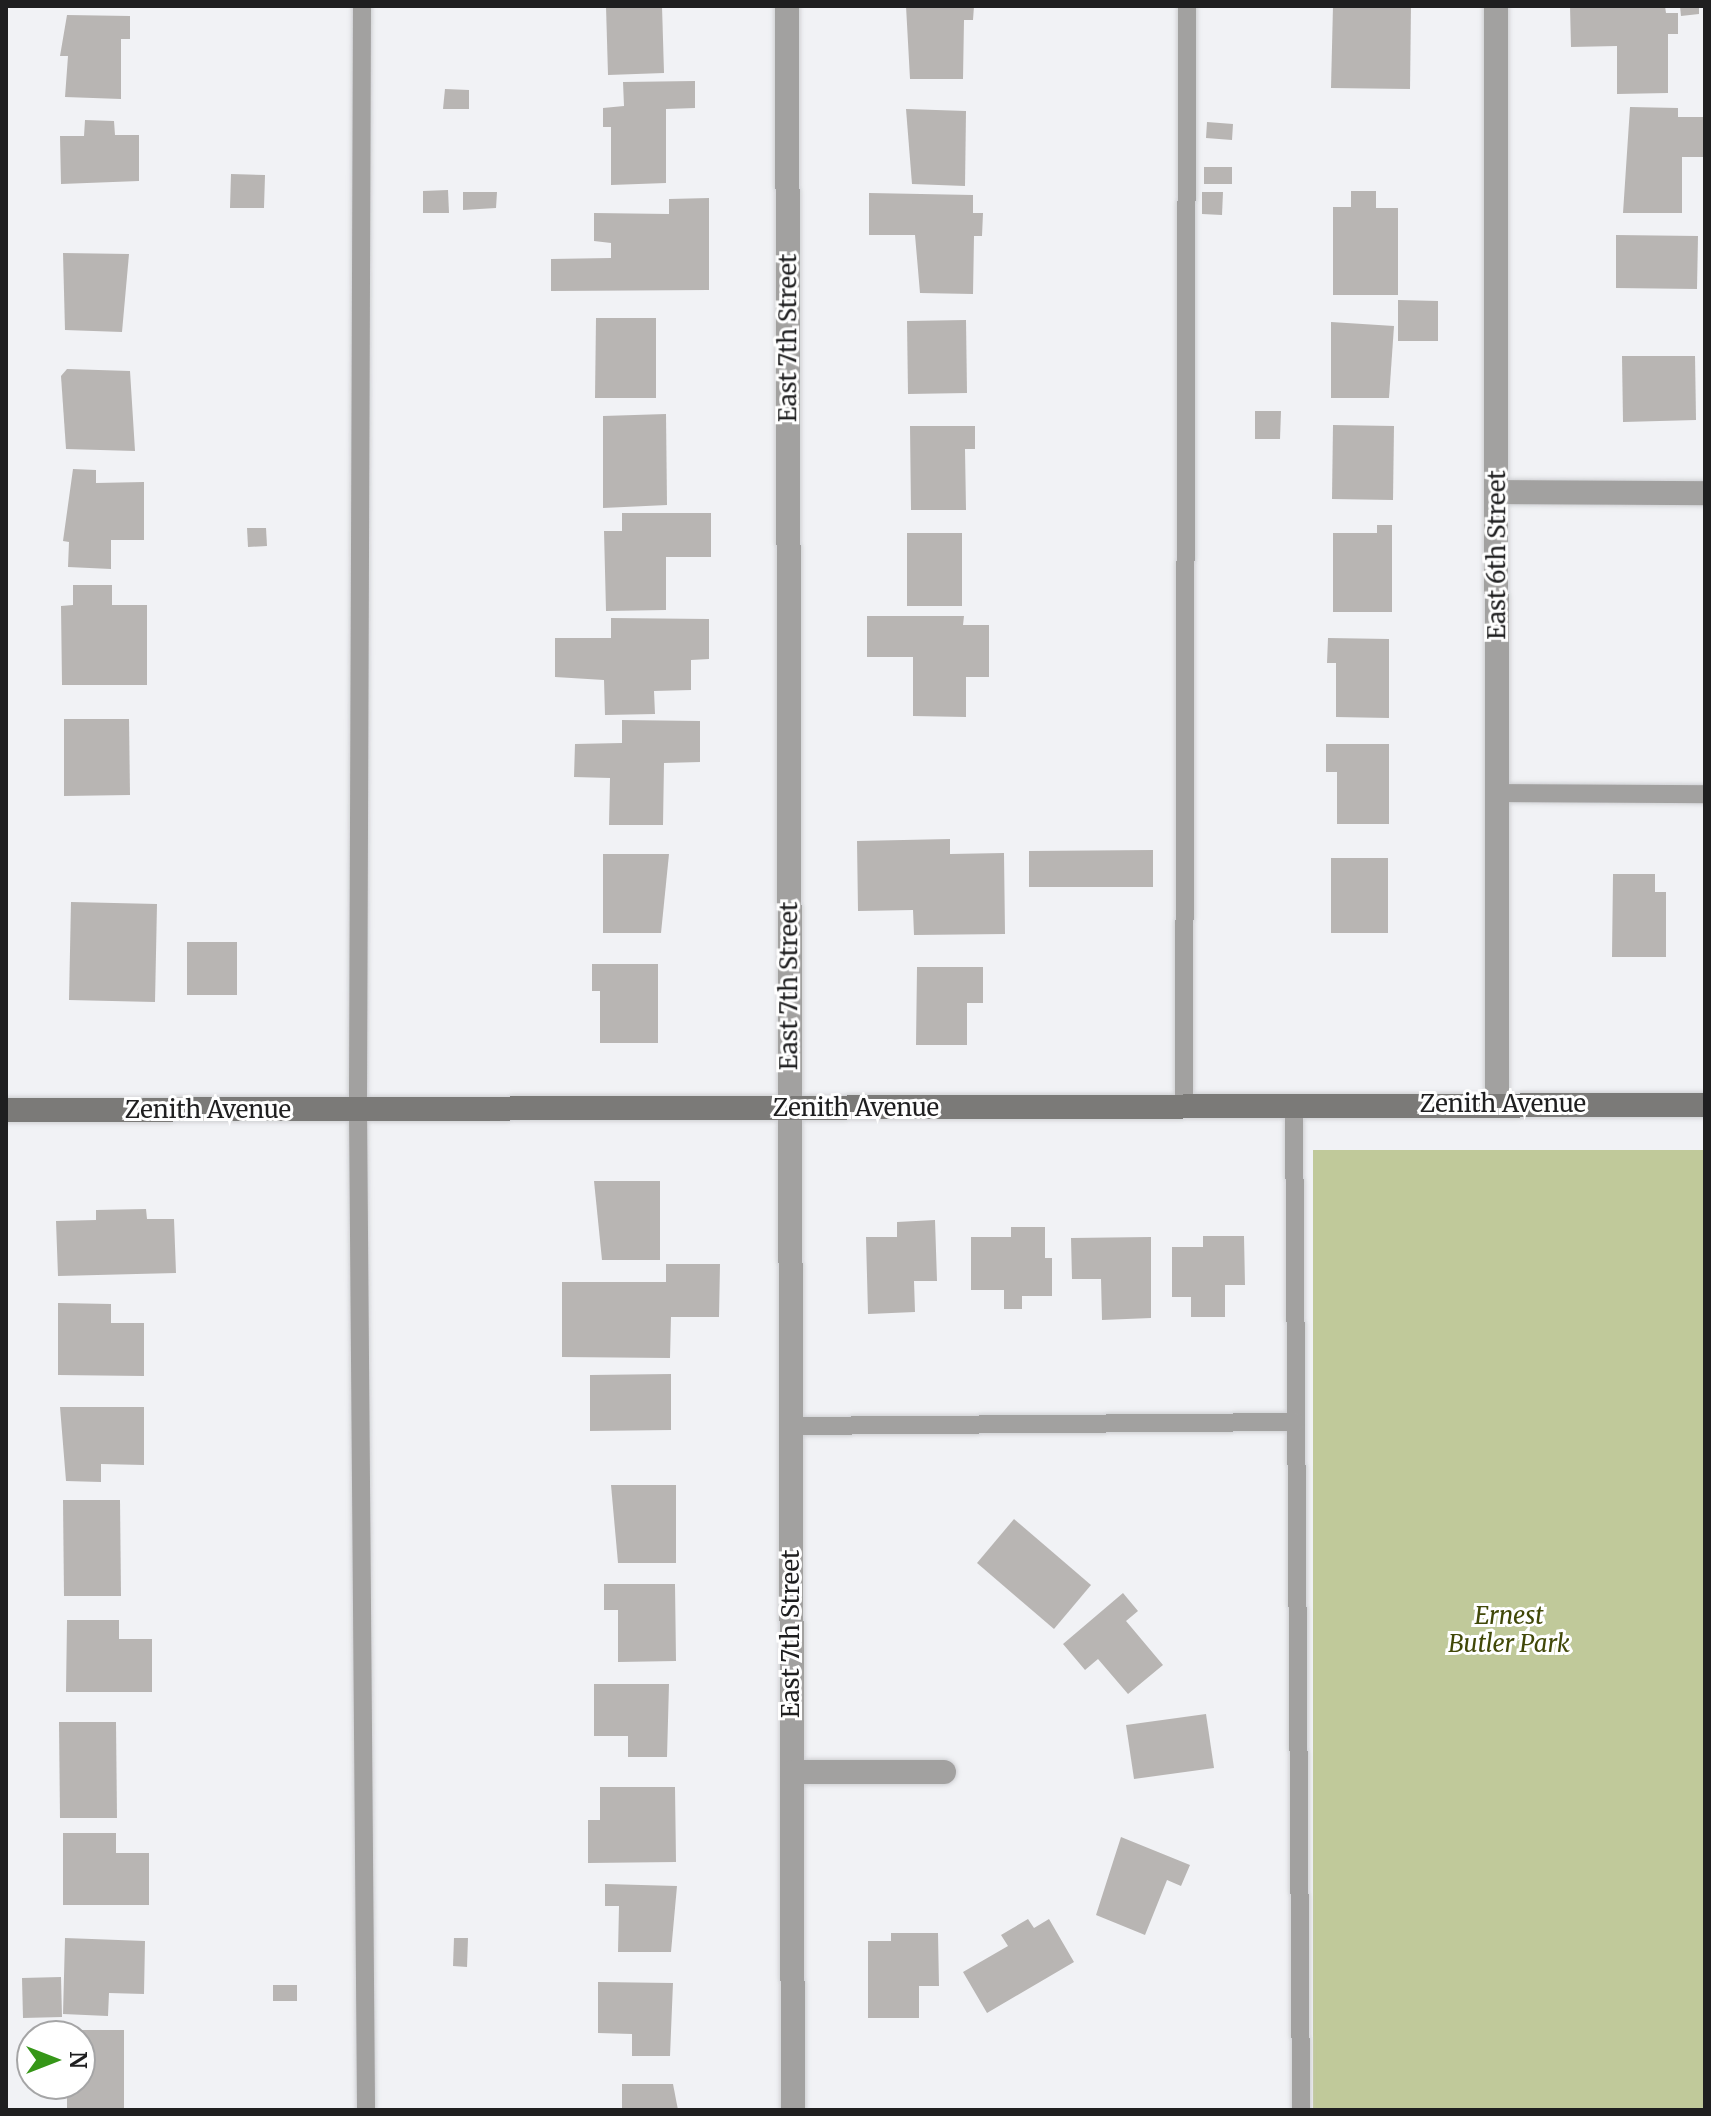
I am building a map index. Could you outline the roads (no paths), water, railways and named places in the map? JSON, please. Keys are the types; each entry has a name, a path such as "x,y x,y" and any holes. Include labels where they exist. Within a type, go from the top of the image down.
{"street":[{"name":"East 7th Street","path":"787,6 793,2110"},
{"name":"East 6th Street","path":"1496,6 1497,1104"},
{"path":"1497,492 1705,493"},
{"name":"Zenith Avenue","path":"6,1110 1705,1105"},
{"path":"792,1772 944,1772"}],"lane":[{"path":"362,6 358,1109 366,2110"},
{"path":"1184,1106 1187,6"},
{"path":"1497,793 1705,794"},
{"path":"1294,1105 1301,2110"},
{"path":"789,1426 1296,1422"}],"park label":[{"name":"Ernest Butler Park","path":"1509,1630"}]}
